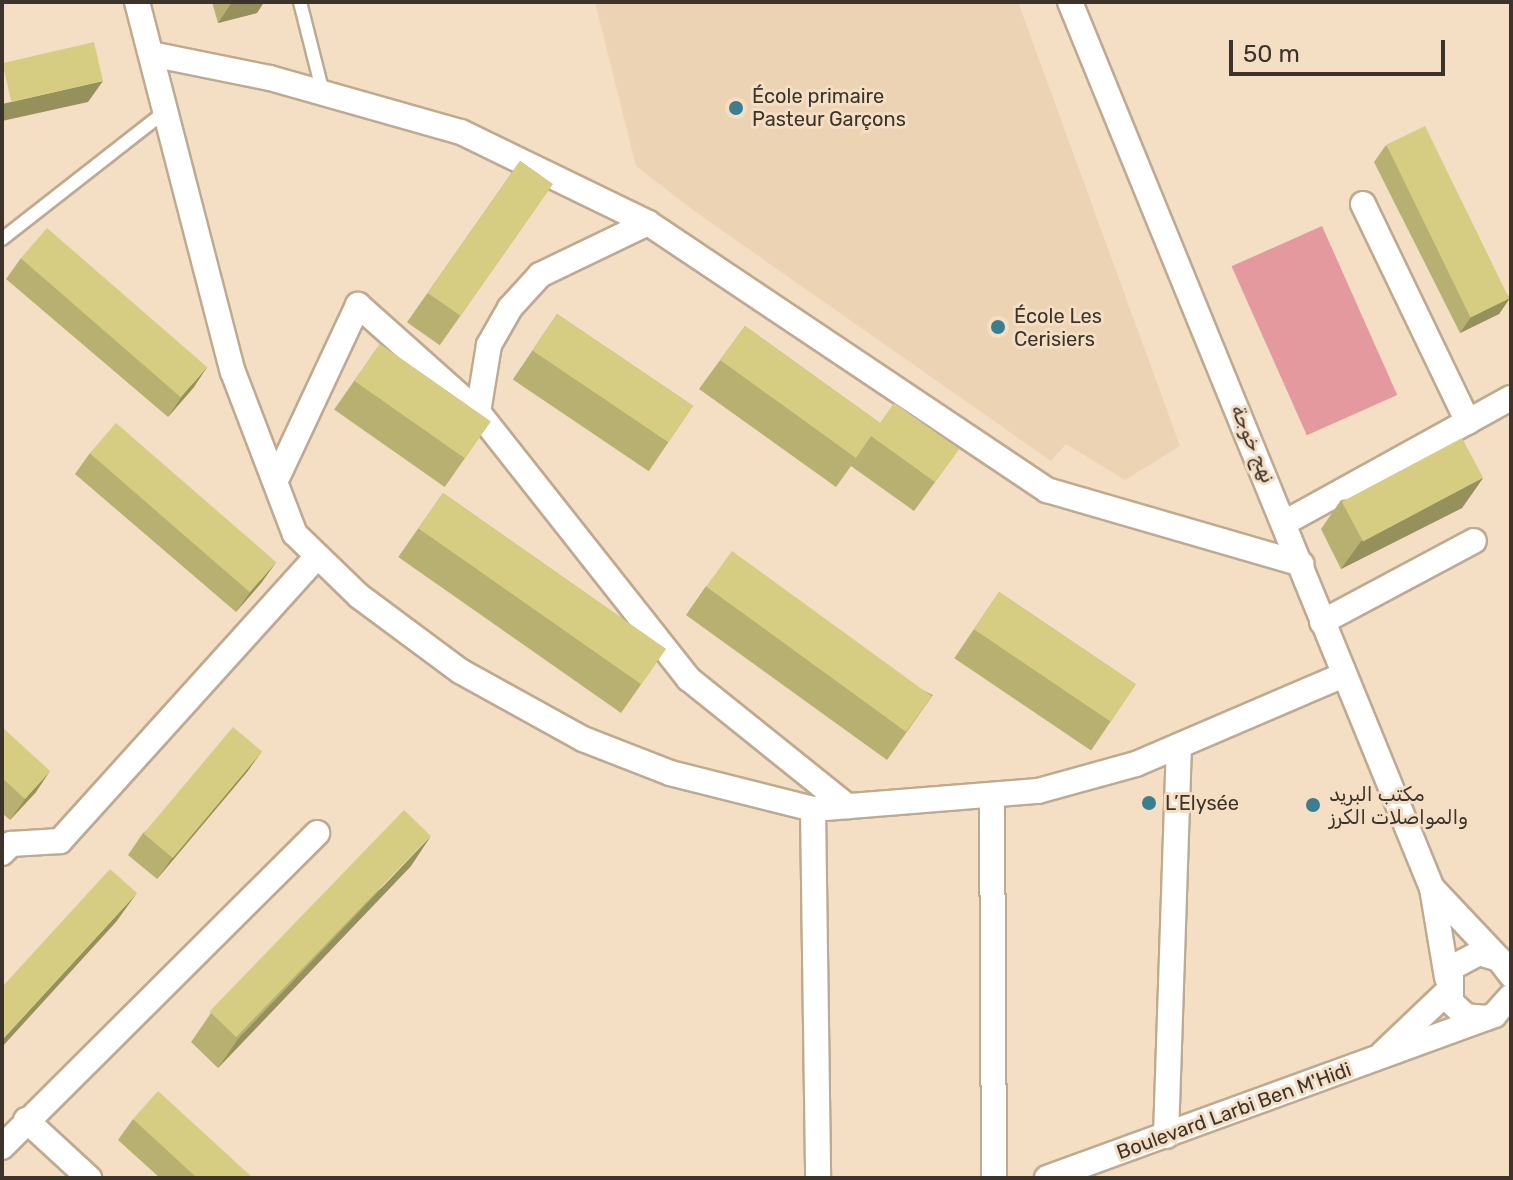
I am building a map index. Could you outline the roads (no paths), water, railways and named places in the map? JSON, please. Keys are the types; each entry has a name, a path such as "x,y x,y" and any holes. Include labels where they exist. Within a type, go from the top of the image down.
{"street":[{"path":"137,2 233,372 278,476 295,534 316,558 460,671 583,739 670,773 813,809 1038,791 1179,746 1341,676"},
{"name":"نهج خوجة","path":"1070,2 1286,522 1341,676 1432,888 1447,985"},
{"path":"151,54 323,93 461,132 648,223 1047,490 1301,564"},
{"path":"1363,204 1468,422"},
{"path":"478,412 489,345 510,308 540,275 648,223"},
{"path":"278,476 358,305 478,412 689,679 847,806"},
{"path":"1286,522 1511,398"},
{"path":"1322,622 1474,541"},
{"path":"2,853 11,844 60,841 316,558"},
{"path":"1166,1136 1179,746"},
{"path":"992,796 994,1178"},
{"path":"813,809 818,1178"},
{"path":"2,1147 317,833"},
{"name":"نهج خوجة","path":"1432,888 1505,967"},
{"path":"1376,1060 1447,985 1468,955 1505,967"},
{"path":"1447,985 1466,1016 1502,1008"},
{"name":"Boulevard Larbi Ben M'Hidi","path":"1047,1178 1376,1060 1502,1008"},
{"path":"26,1120 89,1178"}],"lane":[{"path":"300,2 323,93"},
{"path":"2,239 166,111"}],"place":[{"name":"École primaire Pasteur Garçons","path":"736,108"},
{"name":"École Les Cerisiers","path":"998,327"},
{"name":"L’Elysée","path":"1149,803"},
{"name":"مكتب البريد والمواصلات الكرز","path":"1313,805"}]}
